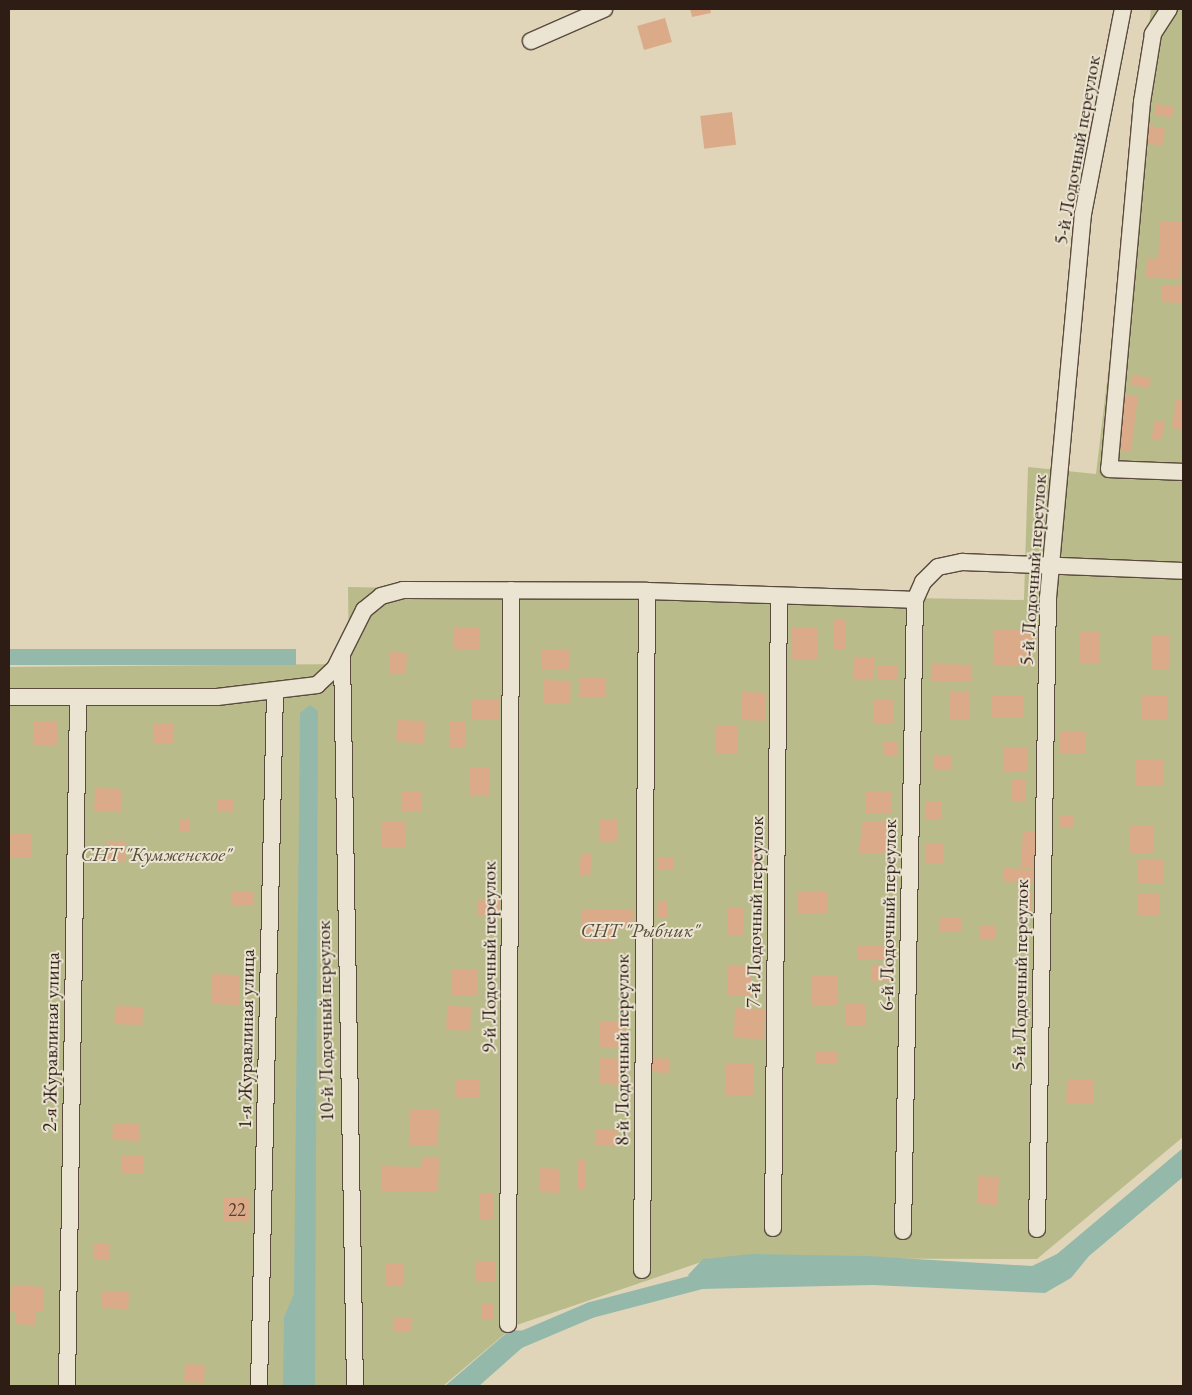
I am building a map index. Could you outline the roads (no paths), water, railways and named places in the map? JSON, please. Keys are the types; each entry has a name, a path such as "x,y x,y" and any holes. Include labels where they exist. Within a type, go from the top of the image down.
{"street":[{"path":"532,41 604,9"},
{"name":"5-й Лодочный переулок","path":"1036,1229 1048,598 1054,563 1082,214 1123,9"},
{"path":"1169,9 1153,34 1142,102 1109,469 1183,472"},
{"path":"9,697 78,698 275,694 317,685 342,655 364,610 381,596 402,590 647,591 779,597 915,600 923,582 938,567 962,562 1054,563 1183,571"},
{"name":"9-й Лодочный переулок","path":"508,1324 512,590"},
{"name":"8-й Лодочный переулок","path":"642,1270 647,591"},
{"name":"7-й Лодочный переулок","path":"773,1228 779,597"},
{"name":"6-й Лодочный переулок","path":"903,1231 915,600"},
{"name":"10-й Лодочный переулок","path":"342,655 355,1386"},
{"name":"1-я Журавлиная улица","path":"260,1386 275,694"},
{"name":"2-я Журавлиная улица","path":"67,1386 78,698"}],"waterway":[{"path":"506,1346 591,1310 717,1277"}],"park label":[{"name":"СНТ \"Кумженское\"","path":"156,854"},
{"name":"СНТ \"Рыбник\"","path":"640,930"}]}
